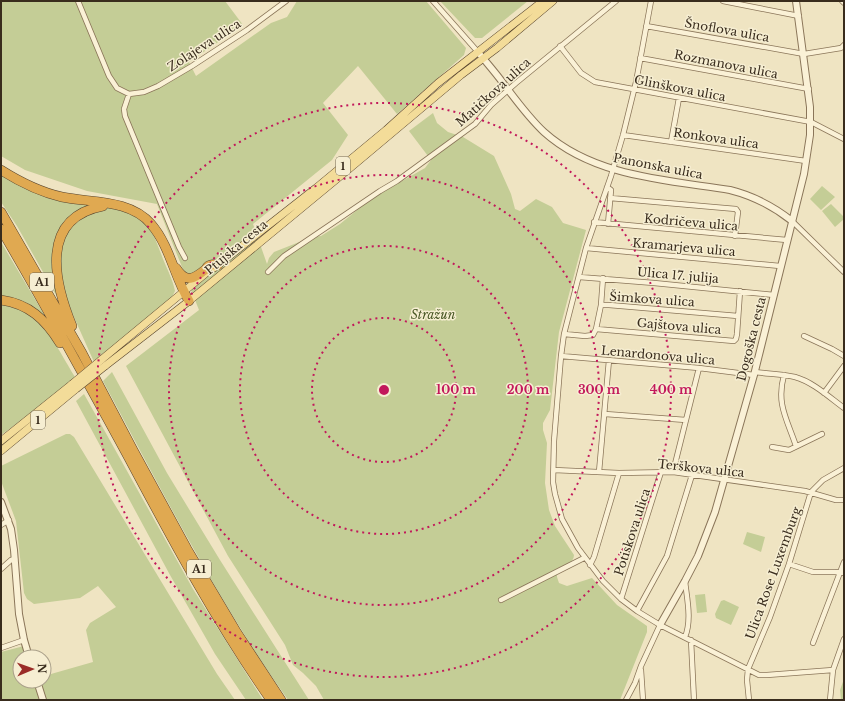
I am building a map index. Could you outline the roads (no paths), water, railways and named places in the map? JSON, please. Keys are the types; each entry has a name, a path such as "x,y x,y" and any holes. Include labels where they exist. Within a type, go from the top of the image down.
{"highway":[{"path":"1,170 18,181 62,197 122,206 136,212 151,223 162,240 189,301"},
{"path":"1,300 14,302 25,306 36,313 56,336 68,355 78,356 81,344 69,318 57,276 56,260 59,239 62,232 82,212 93,208 112,205"},
{"name":"A1","path":"1,212 78,356 179,553 229,636 271,700"},
{"name":"A1","path":"1,229 133,450 191,556 237,633 281,700"},
{"path":"171,261 183,277 188,278 193,278 211,265 218,265"}],"main road":[{"name":"Ptujska cesta","path":"1,451 184,292 350,160 438,83 543,1"},
{"name":"Ptujska cesta","path":"103,363 189,301 461,75 483,59 553,1"},
{"name":"Ptujska cesta","path":"1,441 74,387"}],"street":[{"path":"78,1 108,76 116,88 129,94 124,109 125,116 176,240 185,258"},
{"name":"Zolajeva ulica","path":"129,94 144,92 158,86 192,66 236,38 286,1"},
{"path":"433,1 483,59"},
{"name":"Matičkova ulica","path":"268,272 284,256 397,181 475,124 491,105 508,90 616,1"},
{"path":"651,1 634,89 623,135 586,248 564,334 560,356 554,470 555,494 560,512 569,533 584,558 603,581 621,599 660,625 759,675 833,670"},
{"path":"723,1 799,16"},
{"name":"Dogoška cesta","path":"626,700 660,625 685,581 711,524 754,373 792,221 806,161 811,122 809,89 796,1"},
{"name":"Šnoflova ulica","path":"646,26 804,54 842,47"},
{"name":"Glinškova ulica","path":"560,46 581,73 595,82 811,122 844,139"},
{"path":"842,47 844,53"},
{"name":"Rozmanova ulica","path":"640,58 809,89"},
{"name":"Panonska ulica","path":"483,59 530,117 555,140 581,157 613,169 632,174 742,193 770,205 792,221 844,272"},
{"path":"671,142 679,98"},
{"name":"Ronkova ulica","path":"623,135 806,161"},
{"path":"607,187 611,190 608,224"},
{"path":"610,198 736,209 738,212 735,236"},
{"name":"Kodričeva ulica","path":"594,222 787,240"},
{"name":"Kramarjeva ulica","path":"586,248 780,266"},
{"name":"Ulica 17. julija","path":"579,277 603,278 774,295"},
{"path":"601,305 603,278"},
{"name":"Gajštova ulica","path":"596,329 734,341 736,339 740,291"},
{"name":"Šimkova ulica","path":"596,329 601,305 738,316"},
{"path":"564,334 590,336 596,329"},
{"path":"804,336 844,356"},
{"name":"Lenardonova ulica","path":"560,356 795,377 824,393 844,408"},
{"path":"599,472 609,360"},
{"path":"824,393 844,366"},
{"path":"673,472 699,368"},
{"path":"784,375 781,387 781,403 796,446"},
{"path":"605,414 686,420"},
{"path":"772,447 789,450 822,434"},
{"name":"Ulica Rose Luxemburg","path":"748,700 748,669 770,617 789,564 811,492 822,480 844,468"},
{"name":"Terškova ulica","path":"554,470 619,473 673,472 811,492 836,500 844,500"},
{"name":"Potiskova ulica","path":"621,599 661,472"},
{"path":"590,565 594,557 619,473"},
{"path":"638,611 667,556 692,475"},
{"path":"1,504 8,520 15,559 19,614 27,649"},
{"path":"1,525 8,520"},
{"path":"501,600 584,558"},
{"path":"1,568 11,560 15,559"},
{"path":"814,643 842,572 844,562"},
{"path":"789,564 813,572 842,572"},
{"path":"685,581 689,620 685,637"},
{"path":"830,700 833,670 844,639"},
{"path":"1,648 24,640"},
{"path":"691,640 694,700"},
{"name":"Dogoška cesta","path":"641,666 643,700"},
{"path":"40,689 43,700"}],"park label":[{"name":"Stražun","path":"433,314"}]}
